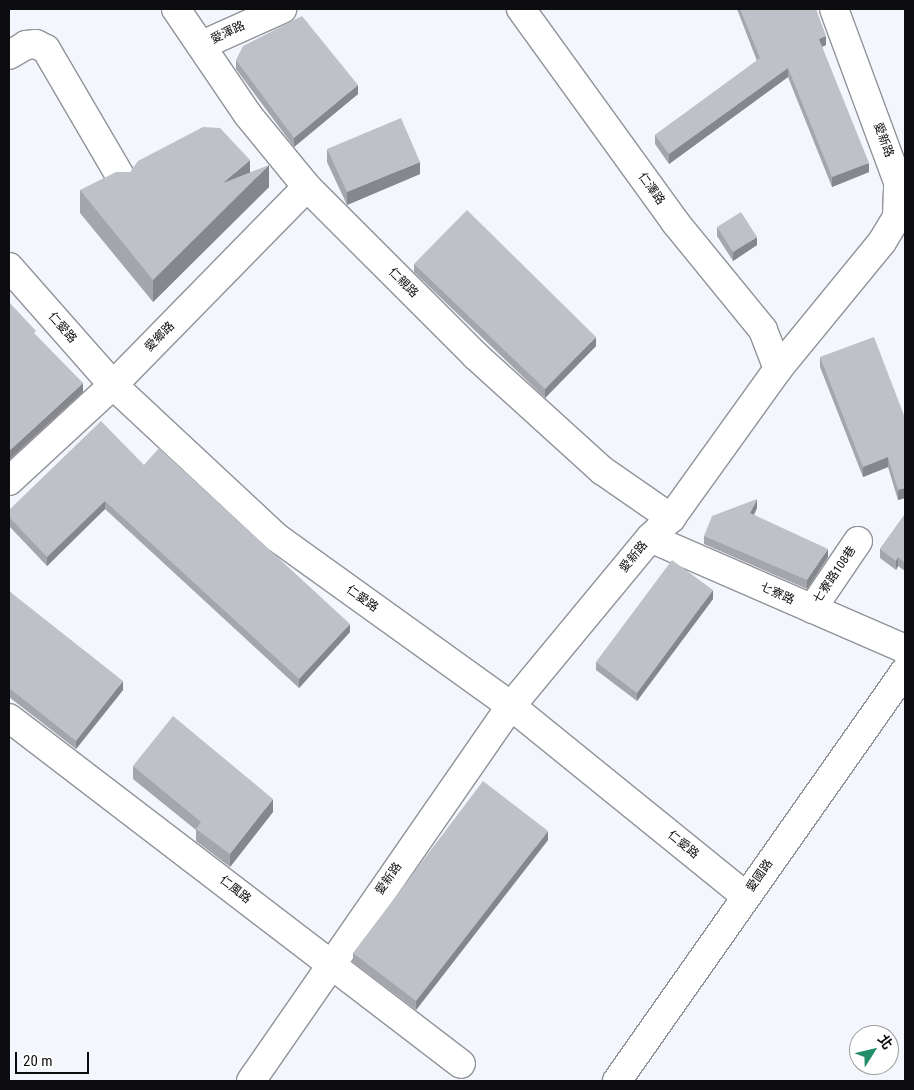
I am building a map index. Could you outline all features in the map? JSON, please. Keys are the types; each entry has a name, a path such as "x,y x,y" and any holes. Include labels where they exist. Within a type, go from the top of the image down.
{"street":[{"name":"仁親路","path":"176,9 248,115 307,187 476,356 603,471 671,518"},
{"name":"愛渾路","path":"202,45 282,9"},
{"name":"仁澤路","path":"520,9 675,222 762,330 778,369"},
{"name":"愛新路","path":"251,1081 329,964 511,706 650,538 671,518 778,369 882,242 897,218 898,182 834,9"},
{"path":"9,55 26,45 36,44 46,49 123,181"},
{"name":"愛鄉路","path":"9,481 113,385 307,187"},
{"name":"仁愛路","path":"9,267 113,385 276,537 511,706 746,896"},
{"name":"七寮路","path":"650,538 905,649"},
{"name":"七寮路108巷","path":"812,609 858,540"},
{"name":"愛國路","path":"616,1081 905,671"},
{"name":"仁風路","path":"9,718 461,1064"}],"building":[{"path":"740,9 816,9 826,36 819,39 869,163 832,177 788,68 669,154 655,135 760,58"},
{"path":"302,16 358,85 294,138 236,60 243,46"},
{"path":"401,118 420,162 347,192 327,149"},
{"path":"203,127 220,128 250,160 223,183 269,165 153,280 80,190 116,172 130,172 138,161"},
{"path":"467,210 596,337 545,389 414,264"},
{"path":"741,212 757,237 733,252 717,227"},
{"path":"9,302 36,331 34,333 83,383 9,451"},
{"path":"874,337 905,418 905,488 898,490 888,457 863,467 820,357"},
{"path":"101,421 144,465 159,448 350,624 299,679 105,501 47,557 9,517 9,510"},
{"path":"757,499 750,513 828,549 807,580 704,536 712,516"},
{"path":"905,514 905,563 898,557 896,561 880,549"},
{"path":"672,560 713,590 637,693 596,662"},
{"path":"9,591 123,681 76,741 9,688"},
{"path":"173,716 273,799 230,854 196,829 201,822 133,766"},
{"path":"483,781 548,831 416,1001 353,953"}]}
